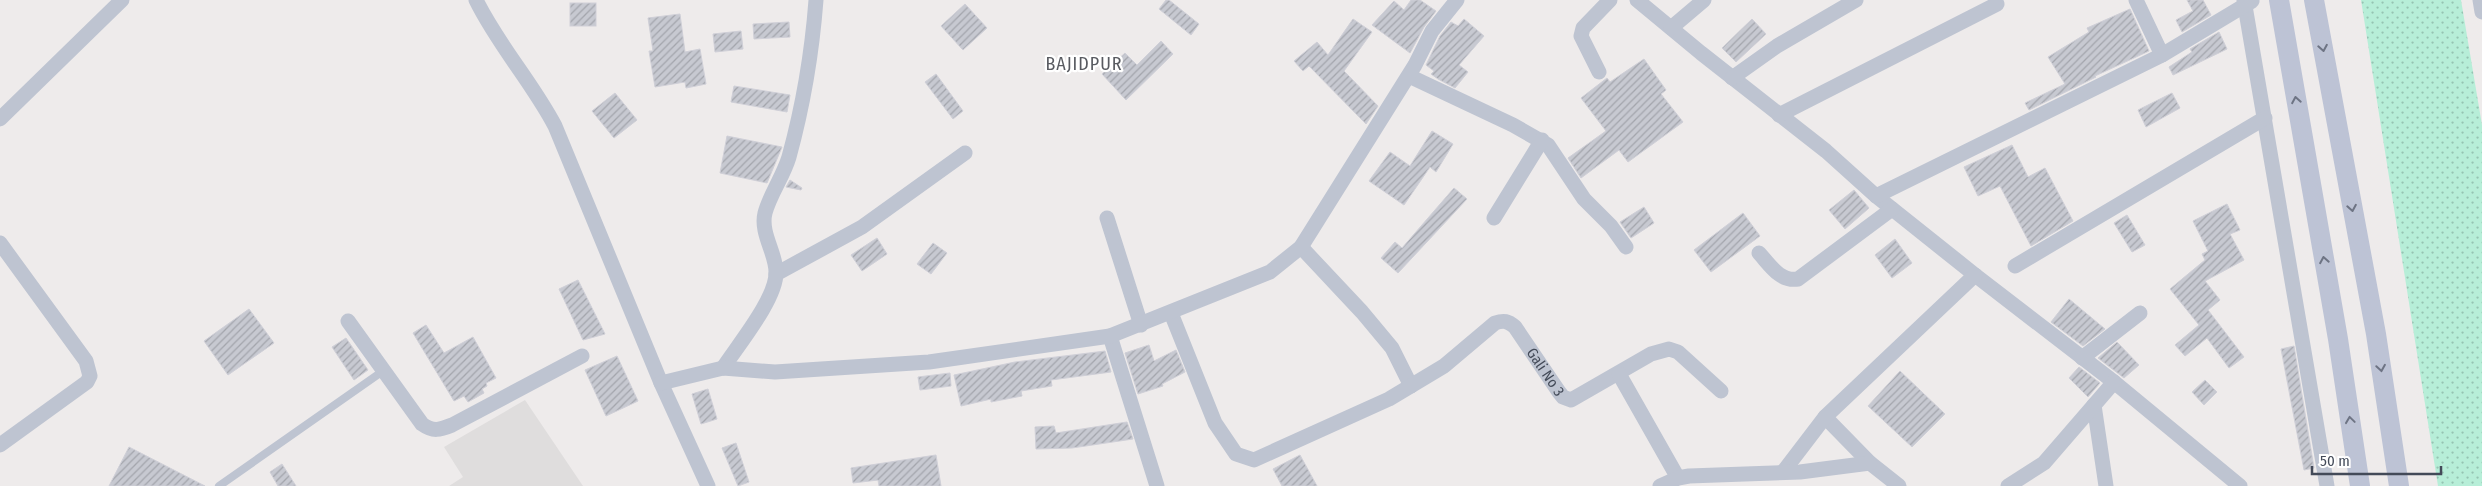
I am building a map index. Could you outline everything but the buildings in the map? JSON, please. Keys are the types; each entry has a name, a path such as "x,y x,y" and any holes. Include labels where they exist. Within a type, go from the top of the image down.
{"street":[{"path":"0,118 122,0"},
{"path":"476,0 487,23 541,100 554,126 661,383 708,486"},
{"path":"723,368 770,297 776,274 765,228 764,214 788,157 810,66 816,0"},
{"path":"661,383 723,368 775,372 920,362 1110,336 1270,272 1301,247 1409,76 1432,31 1457,0"},
{"path":"1599,72 1581,36 1583,28 1610,0"},
{"path":"1637,0 1732,78 1826,151 1892,209 1974,275 2114,382 2240,486"},
{"path":"1671,28 1704,0"},
{"path":"1732,78 1777,46 1856,0"},
{"path":"2136,0 2162,55"},
{"path":"2279,0 2338,339 2360,486"},
{"path":"2314,0 2376,334 2399,486"},
{"path":"2480,0 2482,12"},
{"path":"1876,196 2162,55 2248,2 2265,118 2328,486"},
{"path":"1779,115 1997,4"},
{"path":"1409,76 1542,140 1548,145 1584,199 1611,226 1626,247"},
{"path":"2015,266 2265,118"},
{"path":"1494,218 1542,140"},
{"path":"776,274 862,227 965,153"},
{"path":"1759,253 1782,277 1790,280 1798,279 1892,209"},
{"path":"1107,218 1141,325"},
{"path":"0,243 86,361 90,376 86,382 0,445"},
{"path":"1171,313 1215,423 1236,454 1243,458 1254,460 1261,458 1390,399 1411,386 1392,348 1362,312 1301,247"},
{"path":"1783,472 1825,417 1974,275"},
{"path":"2082,358 2140,313"},
{"path":"348,321 422,424 429,429 438,430 452,425 582,356"},
{"name":"Gali No 3","path":"1411,386 1444,366 1496,323 1503,321 1509,322 1515,327 1563,397 1571,400 1619,374"},
{"path":"1110,336 1157,486"},
{"path":"1678,478 1619,374 1651,354 1669,349 1678,352 1721,391"},
{"path":"2008,486 2044,463 2114,382"},
{"path":"2094,405 2106,486"},
{"path":"1825,417 1870,462 1899,486"},
{"path":"1660,486 1678,478 1783,472 1870,462"}],"lane":[{"path":"218,486 383,371"}],"shaded area":[{"path":"525,400 583,486 449,486 463,477 444,447"}],"green space":[{"path":"2361,0 2461,0 2482,125 2482,486 2438,486"}],"district":[{"name":"BAJIDPUR","path":"1084,64"}]}
